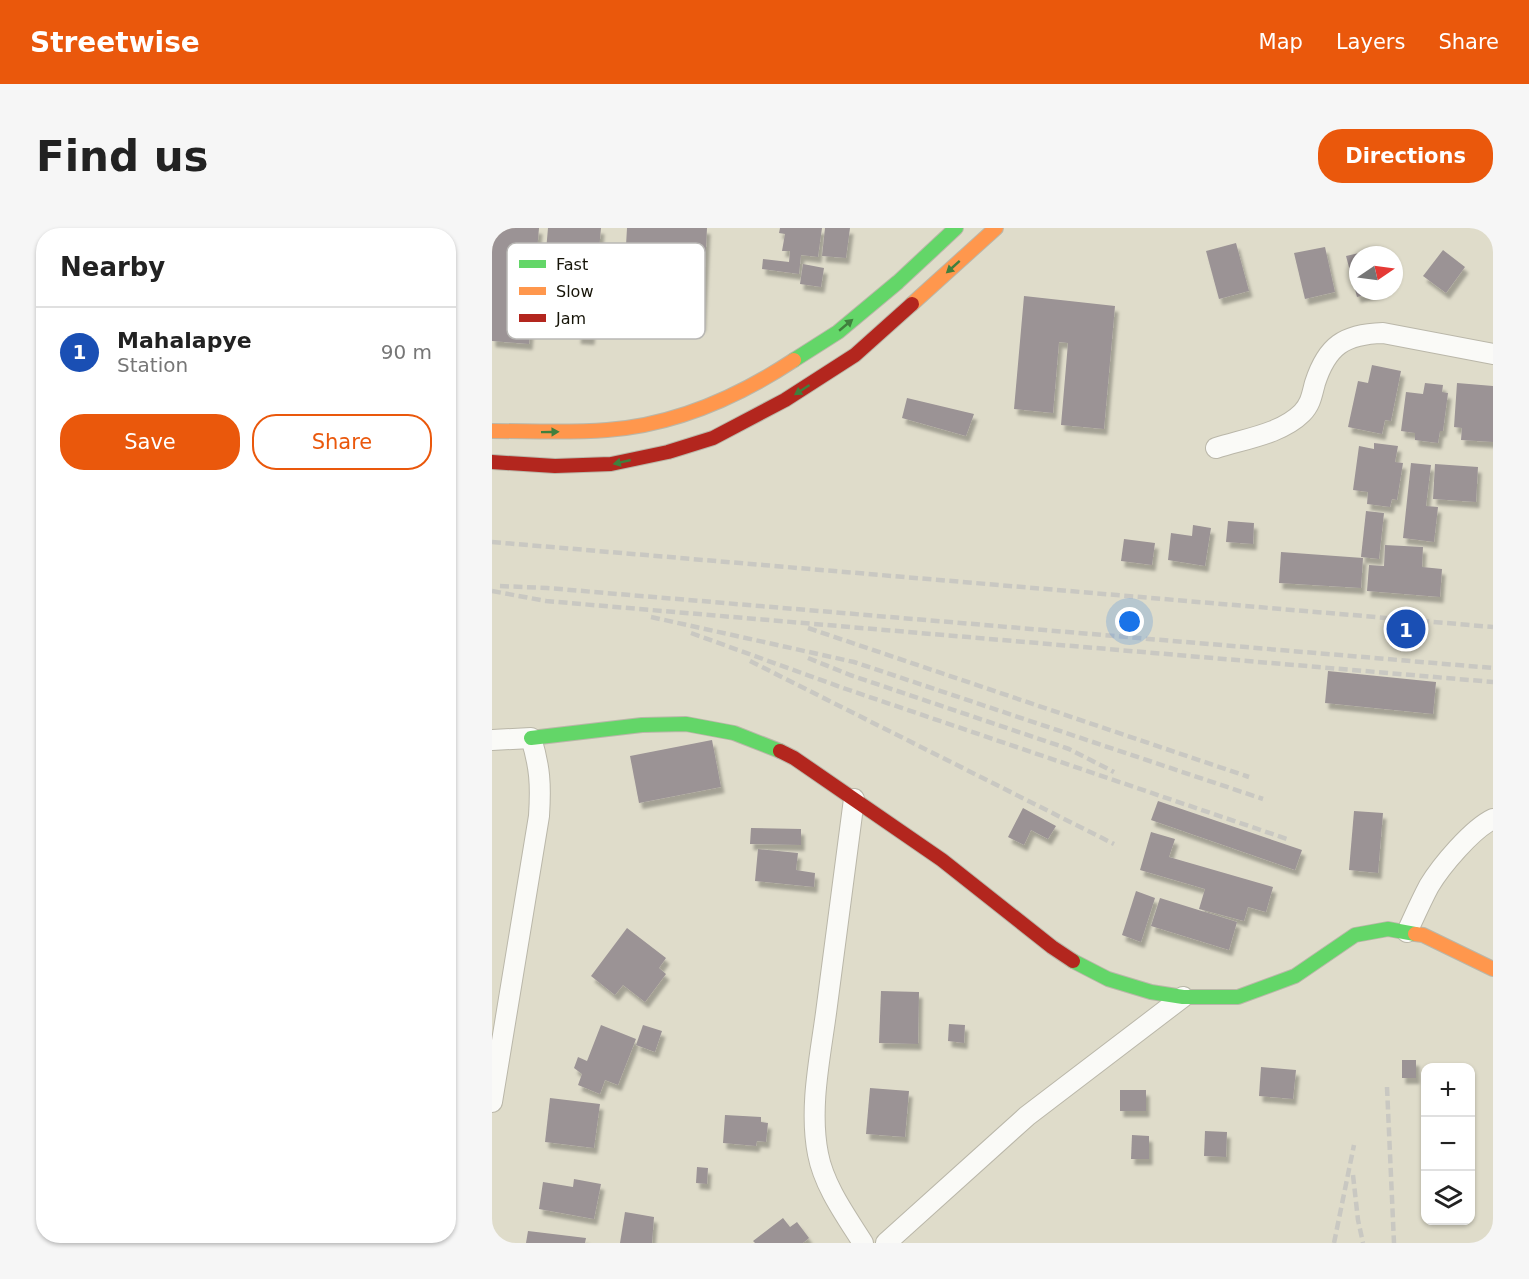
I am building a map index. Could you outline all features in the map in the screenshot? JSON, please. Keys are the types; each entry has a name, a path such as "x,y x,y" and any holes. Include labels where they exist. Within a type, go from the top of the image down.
{"main road":[{"path":"492,431 608,430 658,422 705,407 770,376 838,332 898,282 956,228"},
{"path":"492,462 555,466 611,464 668,452 713,438 785,400 855,355 996,228"},
{"path":"531,738 642,725 686,724 711,728 765,744 794,758 942,860 1052,947 1079,965 1108,979 1151,992 1183,997 1238,997 1295,976 1355,935 1388,929 1423,935 1493,969"}],"street":[{"path":"1216,448 1278,429 1297,417 1311,401 1315,382 1327,354 1346,339 1368,333 1383,333 1493,354"},
{"path":"492,740 531,738 541,782 539,816 492,1102"},
{"path":"854,799 825,1023 815,1125 818,1156 823,1170 842,1210 863,1243"},
{"path":"1407,932 1430,884 1462,844 1486,822 1493,819"},
{"path":"886,1243 1027,1116 1183,997"}],"building":[{"path":"492,228 539,228 538,243 507,243 507,339 529,339 529,344 492,341"},
{"path":"548,228 601,228 600,243 547,243"},
{"path":"627,228 707,228 705,267 705,243 626,243"},
{"path":"780,228 822,228 818,257 801,255 799,274 762,269 763,259 789,262 790,251 782,251 785,234 779,233"},
{"path":"825,228 850,228 846,258 822,256"},
{"path":"1236,243 1249,291 1219,299 1206,251"},
{"path":"1325,247 1335,292 1305,299 1294,253"},
{"path":"1443,250 1465,267 1446,293 1423,276"},
{"path":"803,264 824,268 821,287 800,284"},
{"path":"1024,296 1115,306 1104,429 1061,425 1068,343 1059,342 1053,413 1014,409"},
{"path":"1372,365 1401,371 1391,421 1385,420 1382,434 1348,427 1358,381 1368,383"},
{"path":"1425,383 1443,385 1442,392 1448,393 1443,431 1440,431 1438,443 1415,440 1415,433 1401,431 1406,392 1423,394"},
{"path":"1457,383 1493,386 1493,442 1461,440 1462,428 1454,427"},
{"path":"907,398 974,414 966,436 902,418"},
{"path":"1374,443 1398,446 1395,462 1403,463 1397,500 1392,499 1390,507 1367,504 1368,492 1353,490 1359,446 1374,449"},
{"path":"1411,463 1431,465 1426,506 1438,507 1434,542 1403,538"},
{"path":"1435,464 1478,467 1476,502 1433,499"},
{"path":"1366,511 1384,513 1379,559 1361,557"},
{"path":"1228,521 1254,523 1253,544 1226,542"},
{"path":"1193,525 1211,528 1205,566 1168,560 1171,533 1192,536"},
{"path":"1124,539 1155,543 1152,565 1121,561"},
{"path":"1385,545 1423,547 1422,567 1442,569 1440,597 1367,591 1369,565 1384,566"},
{"path":"1281,552 1363,558 1361,588 1279,583"},
{"path":"1328,671 1436,682 1433,714 1325,703"},
{"path":"712,740 721,787 639,803 630,756"},
{"path":"1158,801 1302,850 1295,870 1151,820"},
{"path":"1023,808 1056,826 1048,839 1031,830 1024,845 1008,837"},
{"path":"1354,811 1383,813 1378,873 1349,870"},
{"path":"751,828 801,829 801,845 750,844"},
{"path":"1151,832 1175,839 1169,857 1273,887 1266,912 1248,907 1244,921 1199,909 1205,889 1140,870"},
{"path":"758,849 798,853 796,870 815,873 814,887 755,881"},
{"path":"1136,891 1155,898 1141,942 1122,935"},
{"path":"1160,898 1237,922 1229,950 1151,926"},
{"path":"627,928 666,958 659,968 666,974 645,1002 623,985 615,995 591,976"},
{"path":"881,991 919,992 918,1044 879,1043"},
{"path":"949,1024 965,1025 964,1043 948,1041"},
{"path":"601,1025 636,1039 618,1085 605,1080 600,1094 578,1085 582,1074 574,1068 578,1057 587,1061"},
{"path":"643,1025 662,1031 655,1052 636,1045"},
{"path":"1402,1060 1416,1060 1416,1078 1402,1078"},
{"path":"1261,1067 1296,1070 1293,1099 1259,1096"},
{"path":"870,1088 909,1091 905,1137 866,1134"},
{"path":"1120,1090 1146,1090 1146,1111 1120,1111"},
{"path":"550,1098 600,1104 594,1148 545,1142"},
{"path":"725,1115 761,1117 761,1122 768,1123 766,1142 757,1141 756,1146 723,1143"},
{"path":"1205,1131 1227,1132 1226,1157 1204,1156"},
{"path":"1132,1135 1149,1136 1149,1159 1131,1159"},
{"path":"697,1167 708,1168 707,1184 696,1183"},
{"path":"574,1179 601,1184 594,1219 539,1209 543,1182 573,1187"},
{"path":"625,1212 654,1217 652,1243 620,1243"},
{"path":"783,1218 790,1227 797,1222 809,1238 803,1243 755,1243 753,1241"},
{"path":"528,1231 586,1238 585,1243 526,1243"}],"railway":[{"path":"492,542 1493,627"},
{"path":"500,586 547,588 1493,668"},
{"path":"492,591 546,601 1493,682"},
{"path":"651,617 854,662 1263,799"},
{"path":"808,628 1249,777"},
{"path":"691,633 846,689 1290,840"},
{"path":"808,658 850,675 1069,749 1114,772"},
{"path":"750,661 1114,844"},
{"path":"1387,1087 1394,1243"},
{"path":"1334,1243 1354,1145"},
{"path":"1353,1175 1363,1243"}],"traffic: fast":[{"path":"794,360 838,332 898,282 956,228"},
{"path":"531,738 642,725 686,724 734,733 780,751"},
{"path":"1073,961 1108,979 1151,992 1183,997 1238,997 1295,976 1355,935 1388,929 1415,934"}],"traffic: slow":[{"path":"912,304 996,228"},
{"path":"492,431 593,431 657,422 728,397 794,360"},
{"path":"1415,934 1423,935 1493,969"}],"traffic: jam":[{"path":"492,462 555,466 611,464 668,452 713,438 785,400 855,355 912,304"},
{"path":"780,751 794,758 942,860 1073,961"}],"place":[{"name":"Mahalapye","path":"1406,629"}]}
